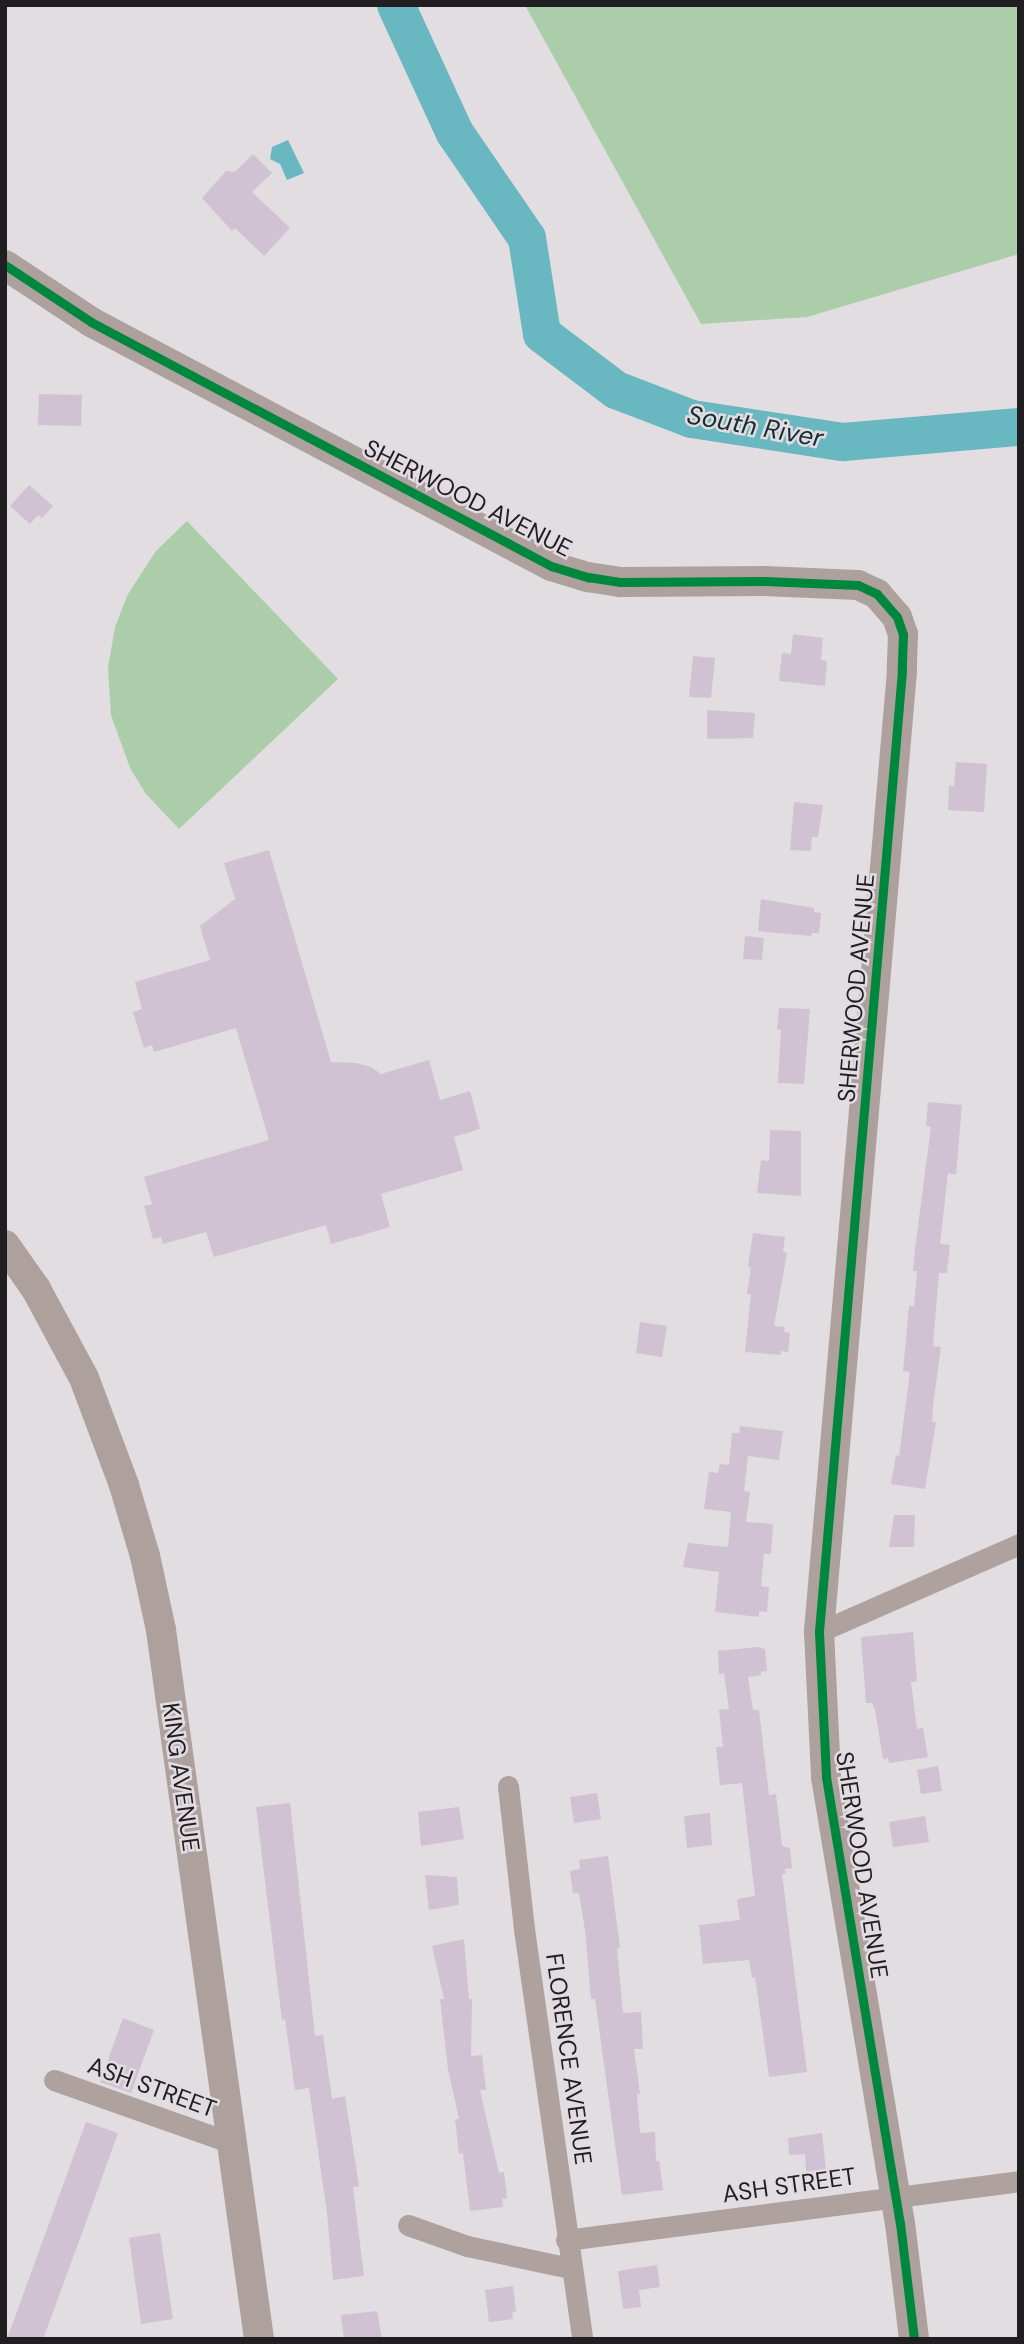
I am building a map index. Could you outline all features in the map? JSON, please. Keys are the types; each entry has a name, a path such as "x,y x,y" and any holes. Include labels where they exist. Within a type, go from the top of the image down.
{"street":[{"name":"SHERWOOD AVENUE","path":"5,265 91,322 551,566 588,577 621,582 764,581 858,585 877,594 897,617 902,634 902,671 820,1632 826,1777 896,2198 914,2339"},
{"name":"KING AVENUE","path":"5,1245 42,1300 84,1378 124,1485 145,1556 161,1630 259,2339"},
{"path":"820,1632 1019,1544"},
{"name":"FLORENCE AVENUE","path":"508,1786 566,2240 582,2339"},
{"name":"ASH STREET","path":"54,2080 232,2143"},
{"name":"ASH STREET","path":"566,2240 1019,2181"},
{"path":"408,2225 467,2246 570,2268"}],"green space":[{"path":"525,5 1019,5 1019,254 807,317 701,324"},
{"path":"187,521 338,679 179,829 146,794 130,768 111,715 108,668 115,627 128,594 156,551"}],"water":[{"path":"288,140 304,173 287,180 280,164 270,159 272,147"}],"building":[{"path":"253,154 272,173 252,192 290,228 264,256 235,228 232,231 202,198 226,171 235,172"},
{"path":"39,394 82,395 81,426 38,425"},
{"path":"29,485 53,506 42,518 38,515 30,524 10,506"},
{"path":"793,634 823,638 821,660 827,661 825,686 779,681 782,653 791,654"},
{"path":"693,656 715,658 711,698 689,697"},
{"path":"707,710 755,713 753,738 707,739"},
{"path":"956,762 987,764 984,812 948,810 949,786 954,786"},
{"path":"794,802 823,805 818,837 812,837 811,851 790,850"},
{"path":"269,850 331,1062 356,1063 371,1067 381,1074 429,1060 440,1100 470,1091 480,1129 454,1137 463,1170 381,1194 390,1227 331,1244 326,1225 214,1257 206,1232 163,1244 161,1237 153,1239 144,1206 152,1204 144,1177 269,1140 236,1028 154,1052 152,1045 144,1048 133,1012 142,1009 135,982 210,960 200,926 235,899 224,863"},
{"path":"761,899 814,908 814,912 821,913 819,933 812,933 811,936 758,931"},
{"path":"745,936 764,938 762,960 743,959"},
{"path":"779,1008 810,1009 804,1084 778,1083 781,1030 777,1029"},
{"path":"928,1102 962,1105 956,1175 948,1173 940,1244 950,1245 947,1273 939,1273 933,1346 941,1347 933,1405 932,1422 936,1422 925,1489 891,1484 896,1455 899,1456 910,1372 903,1371 909,1306 914,1306 917,1271 913,1271 915,1249 931,1127 926,1126"},
{"path":"770,1130 801,1131 801,1196 757,1193 761,1160 769,1161"},
{"path":"753,1233 785,1237 783,1252 787,1253 774,1326 785,1327 784,1332 790,1333 788,1352 781,1351 781,1355 745,1352 751,1294 747,1294 751,1267 748,1267"},
{"path":"640,1322 667,1326 662,1357 636,1353"},
{"path":"740,1426 783,1431 779,1460 748,1456 744,1491 750,1492 746,1522 773,1524 771,1554 764,1554 761,1586 769,1587 767,1612 759,1611 759,1617 715,1612 719,1572 683,1567 688,1543 728,1547 731,1512 704,1509 709,1472 718,1473 720,1464 729,1465 732,1433 739,1433"},
{"path":"894,1515 915,1515 914,1547 889,1547"},
{"path":"913,1632 917,1681 911,1682 917,1729 923,1728 928,1757 889,1763 888,1758 883,1759 875,1710 872,1703 866,1703 861,1637"},
{"path":"757,1647 765,1649 767,1671 748,1677 753,1710 759,1710 769,1795 776,1794 782,1846 790,1848 792,1868 785,1869 786,1874 782,1874 807,2072 769,2077 755,1977 752,1978 749,1960 703,1964 699,1925 740,1920 737,1899 755,1896 742,1783 720,1785 716,1747 723,1747 719,1710 729,1709 724,1673 719,1674 718,1651"},
{"path":"938,1766 942,1791 921,1794 917,1770"},
{"path":"597,1793 601,1819 574,1823 570,1797"},
{"path":"290,1803 315,2036 323,2035 332,2099 345,2096 359,2186 353,2187 364,2276 333,2280 327,2213 309,2088 295,2090 285,2019 282,2020 256,1807"},
{"path":"459,1807 464,1839 421,1846 418,1812"},
{"path":"710,1813 712,1845 687,1848 684,1816"},
{"path":"925,1816 929,1842 893,1847 889,1822"},
{"path":"608,1856 620,1948 617,1948 623,2013 641,2012 643,2049 634,2049 640,2094 637,2094 640,2133 655,2132 656,2161 659,2161 663,2190 622,2195 595,1999 591,1999 585,1930 579,1893 573,1893 570,1871 580,1869 579,1860"},
{"path":"425,1875 457,1877 459,1905 429,1910"},
{"path":"464,1939 469,1999 472,1999 471,2056 482,2055 486,2090 480,2090 499,2173 504,2172 507,2198 502,2199 503,2207 470,2211 463,2153 459,2154 455,2119 459,2119 448,2069 440,1999 444,1999 432,1946"},
{"path":"123,2018 154,2030 131,2093 100,2082"},
{"path":"86,2122 118,2133 85,2225 43,2339 7,2339"},
{"path":"822,2133 826,2170 806,2171 805,2154 789,2155 788,2138"},
{"path":"160,2233 173,2319 141,2324 129,2238"},
{"path":"657,2265 660,2287 639,2290 641,2307 623,2309 618,2271"},
{"path":"513,2286 516,2312 512,2312 513,2319 489,2322 485,2290"},
{"path":"377,2311 382,2339 344,2339 341,2315"}],"waterway":[{"name":"South River","path":"396,5 455,133 527,238 542,334 616,390 692,419 843,442 1019,427"}],"cycle path":[{"path":"5,265 91,322 551,566 588,577 621,582 764,581 858,585 877,594 897,617 903,634 902,671 819,1632 826,1777 900,2223 914,2339"}]}
